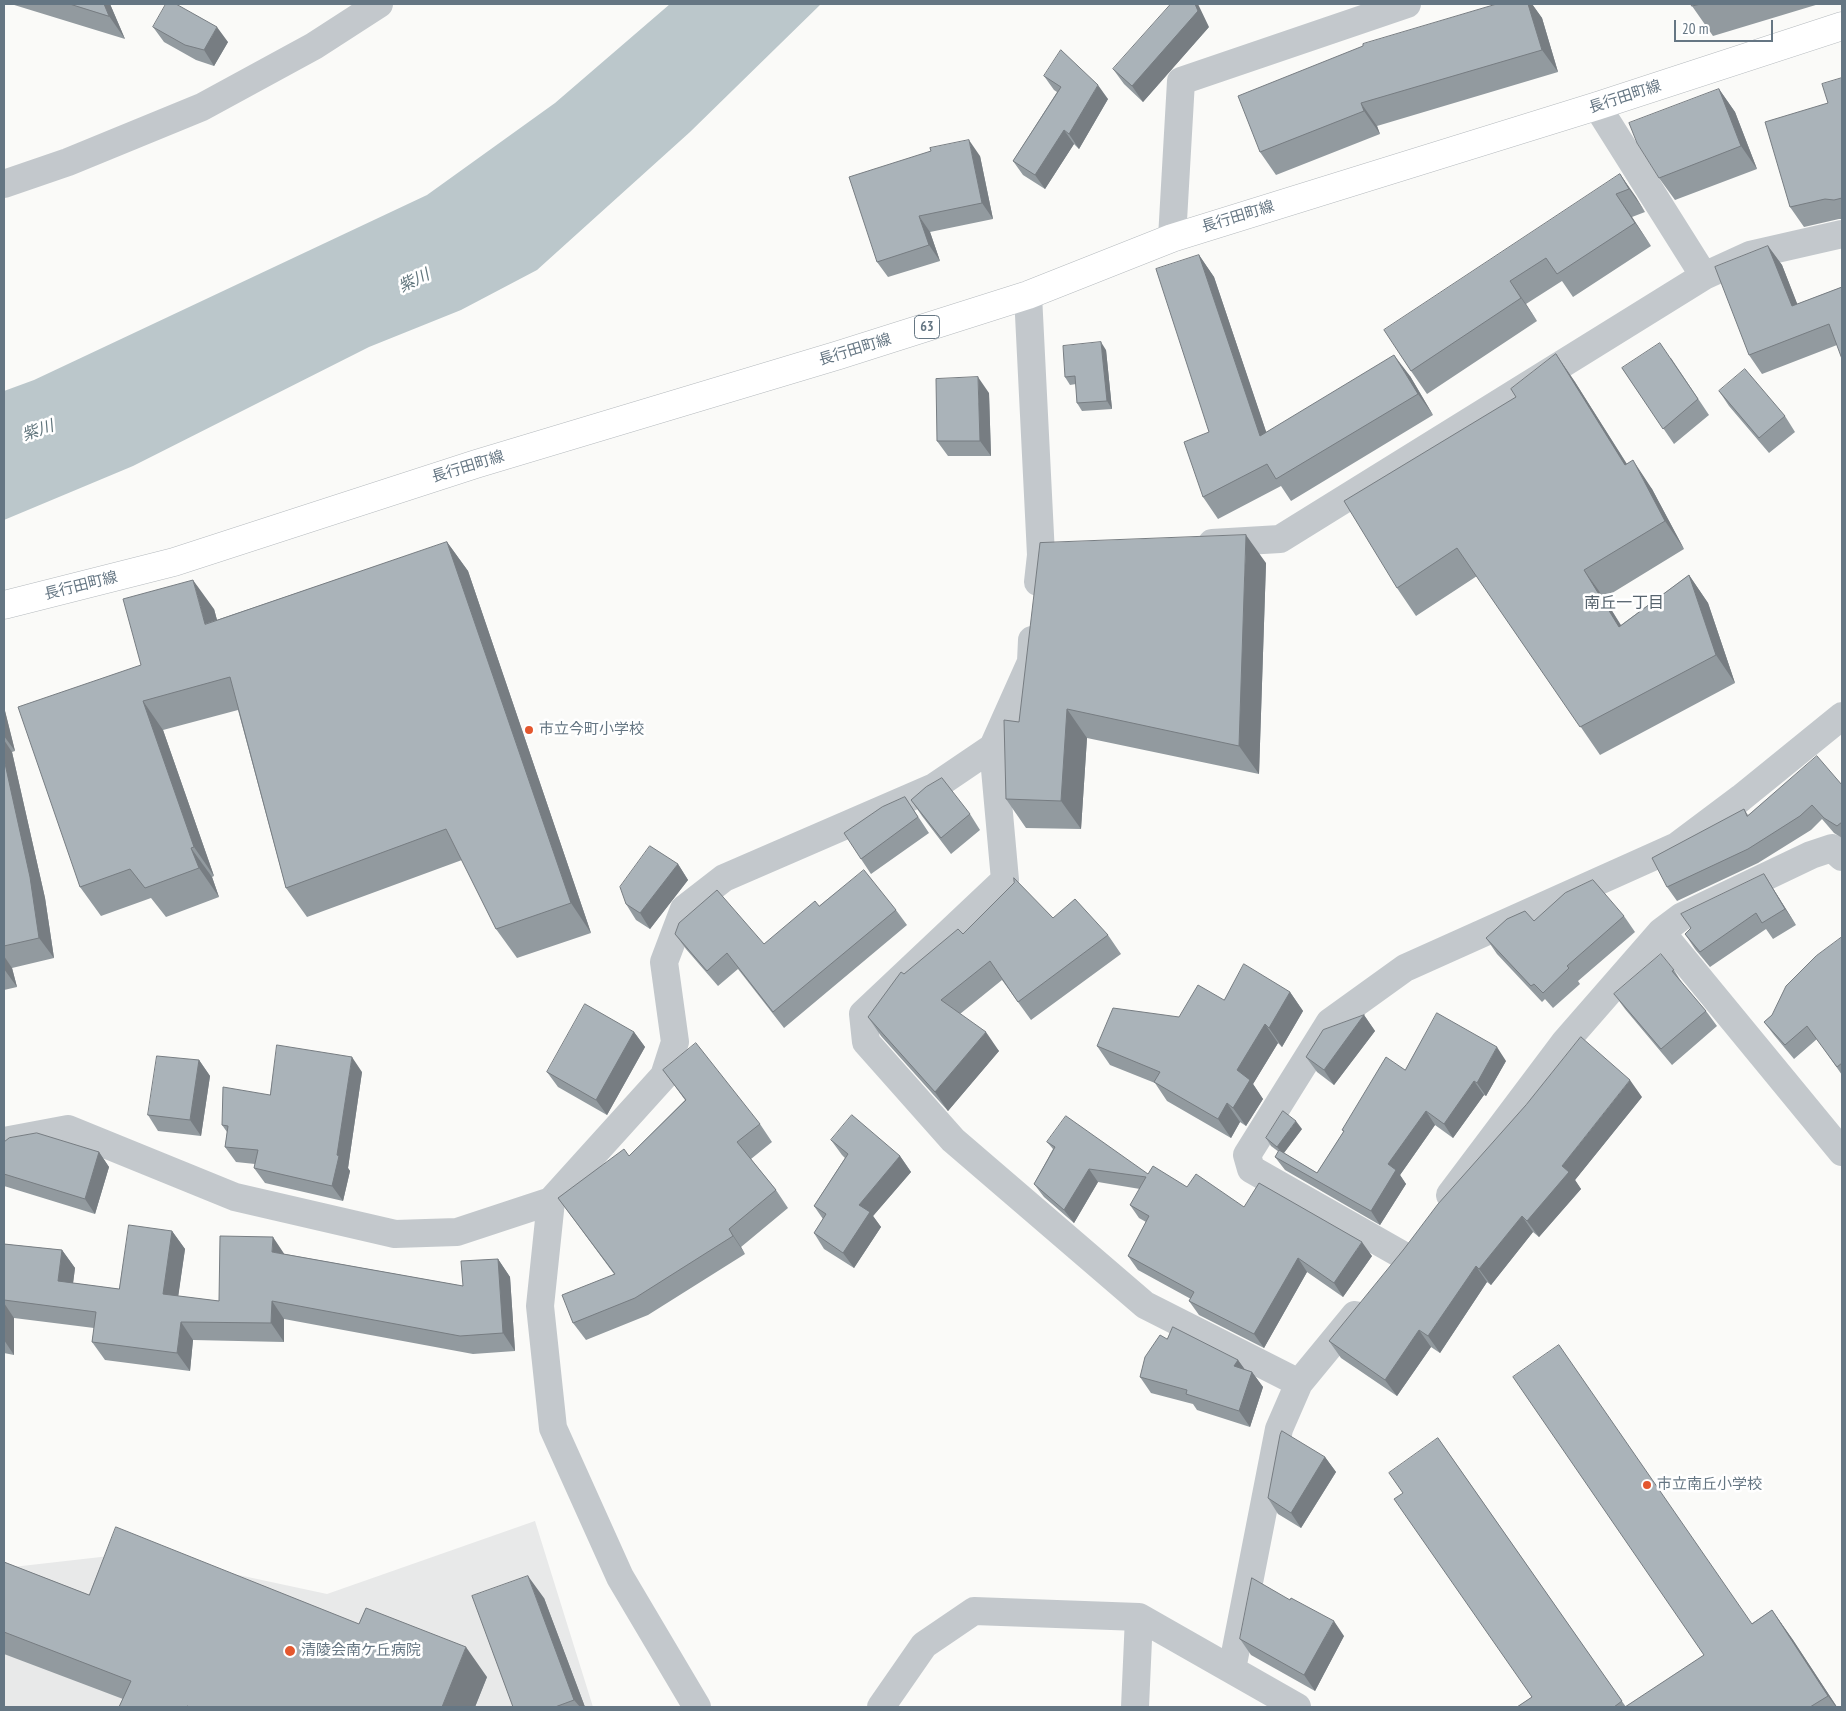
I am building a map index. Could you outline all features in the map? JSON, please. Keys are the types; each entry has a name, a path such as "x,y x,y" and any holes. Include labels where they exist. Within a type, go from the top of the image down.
{"main road":[{"name":"長行田町線","path":"4,605 174,562 476,464 840,355 1028,295 1172,238 1597,106 1842,26"}],"street":[{"path":"1172,238 1181,81 1407,4"},
{"path":"4,184 68,162 202,107 314,46 365,7"},
{"path":"1597,106 1704,276"},
{"path":"1190,545 1280,538 1704,276 1750,256 1842,234"},
{"path":"1028,295 1051,554 1034,612 1031,662 993,746 1005,880 863,1014 866,1042 953,1140 1145,1305 1299,1382"},
{"path":"1232,1670 1279,1429 1299,1382 1410,1248 1251,1169 1247,1155 1330,1022 1405,968 1677,846 1741,798 1842,716"},
{"path":"4,1141 68,1129 236,1198 395,1234 457,1232 551,1201 664,1076 675,1042 664,962 684,909 724,878 934,787 993,746"},
{"path":"1434,1216 1564,1042 1661,932 1681,917 1811,856 1832,848 1842,857"},
{"path":"1661,932 1842,1152"},
{"path":"551,1201 540,1306 553,1428 620,1577 697,1707"},
{"path":"881,1707 924,1645 974,1611 1138,1617 1297,1707"},
{"path":"1135,1707 1138,1617"}],"shaded area":[{"name":"清陵会南ケ丘病院","path":"535,1521 593,1707 4,1707 4,1568 136,1553 327,1594"}],"water":[{"name":"紫川","path":"670,4 821,4 690,132 537,270 461,310 369,347 133,466 4,520 4,391 34,380 427,195 555,103"}],"building":[{"path":"70,4 104,4 109,16"},
{"path":"166,4 176,4 217,27 204,50 185,45 153,27"},
{"path":"1171,4 1195,4 1198,11 1132,86 1113,69"},
{"path":"1497,4 1528,4 1542,50 1361,103 1364,111 1260,152 1238,96 1363,46 1363,44"},
{"path":"1061,50 1098,85 1069,134 1064,130 1035,175 1013,161 1061,87 1044,76"},
{"path":"1842,78 1842,198 1834,200 1825,199 1790,207 1765,122 1828,103 1822,84"},
{"path":"1719,89 1741,146 1659,178 1637,143 1629,123"},
{"path":"969,140 982,203 919,216 929,245 877,262 849,177 931,151 930,148"},
{"path":"1620,174 1629,189 1616,194 1635,223 1557,274 1546,258 1510,281 1521,298 1411,371 1384,330"},
{"path":"1768,246 1792,306 1842,287 1842,359 1829,324 1749,355 1715,267"},
{"path":"1199,255 1260,436 1394,355 1418,394 1276,479 1267,464 1203,497 1184,442 1209,432 1156,269"},
{"path":"1101,342 1107,401 1077,403 1075,376 1065,377 1063,346"},
{"path":"1660,343 1698,399 1663,429 1622,368"},
{"path":"1556,354 1625,465 1633,460 1665,521 1584,570 1619,627 1689,575 1716,655 1580,727 1457,548 1397,588 1344,501 1516,397 1511,389"},
{"path":"1745,369 1785,416 1759,438 1719,391"},
{"path":"978,377 980,441 937,441 936,379"},
{"path":"1246,535 1239,746 1067,709 1061,801 1006,799 1004,720 1019,722 1040,543"},
{"path":"447,542 571,903 496,929 446,829 286,888 230,677 143,701 194,847 191,848 199,868 145,888 130,869 80,887 18,707 141,665 123,599 193,580 205,624"},
{"path":"1817,756 1842,785 1842,822 1837,826 1824,818 1812,805 1800,816 1748,849 1667,887 1652,858 1744,809 1747,816"},
{"path":"4,759 30,877 39,938 4,946"},
{"path":"942,778 970,814 941,838 911,800 926,787"},
{"path":"905,797 918,817 861,859 844,833 882,807"},
{"path":"650,846 678,864 640,913 626,904 620,887"},
{"path":"864,870 896,910 773,1012 727,953 707,971 675,934 679,923 717,890 764,944 815,901 819,906"},
{"path":"1764,874 1785,909 1762,923 1756,913 1700,952 1685,934 1691,928 1681,914"},
{"path":"1014,878 1053,918 1075,899 1108,935 1018,1002 990,961 941,1000 986,1032 935,1092 868,1017 901,972 904,974 958,929 963,934 1014,883"},
{"path":"1593,880 1624,916 1567,966 1569,968 1543,993 1534,984 1531,986 1486,938 1507,919 1525,911 1534,921 1565,893"},
{"path":"1842,937 1842,1063 1837,1067 1807,1026 1785,1045 1764,1022 1772,1015 1786,986 1816,956"},
{"path":"1661,954 1674,970 1672,971 1706,1011 1661,1049 1614,994"},
{"path":"1244,964 1290,992 1269,1028 1265,1024 1237,1070 1250,1080 1233,1108 1227,1103 1218,1119 1154,1082 1160,1072 1097,1046 1113,1008 1179,1017 1198,985 1224,1000"},
{"path":"585,1004 634,1032 596,1100 547,1072"},
{"path":"1437,1013 1497,1047 1477,1083 1474,1081 1444,1124 1426,1111 1388,1164 1396,1170 1371,1211 1275,1157 1279,1150 1317,1173 1344,1131 1342,1130 1386,1057 1405,1070"},
{"path":"1364,1015 1324,1070 1306,1057 1323,1030"},
{"path":"1581,1037 1630,1080 1562,1166 1569,1172 1527,1221 1522,1216 1479,1269 1476,1266 1428,1336 1419,1330 1385,1380 1329,1341 1438,1204 1526,1105"},
{"path":"696,1043 760,1124 737,1142 776,1190 729,1229 733,1236 635,1298 573,1323 562,1295 615,1274 558,1198 624,1149 629,1156 686,1100 663,1070"},
{"path":"277,1045 352,1057 337,1155 339,1156 332,1186 254,1168 258,1150 225,1147 228,1126 222,1125 223,1087 270,1095"},
{"path":"157,1056 199,1060 190,1120 148,1115"},
{"path":"1283,1111 1296,1121 1277,1147 1266,1138"},
{"path":"852,1115 900,1156 859,1205 870,1212 843,1253 814,1233 826,1214 814,1206 848,1154 831,1140"},
{"path":"1066,1116 1148,1174 1153,1166 1187,1187 1196,1174 1244,1207 1259,1183 1362,1242 1334,1283 1298,1258 1254,1334 1189,1301 1194,1292 1128,1256 1149,1216 1130,1205 1146,1177 1089,1169 1064,1210 1034,1184 1055,1147 1047,1142"},
{"path":"37,1133 99,1152 85,1199 4,1174 4,1142 9,1138"},
{"path":"129,1225 172,1231 163,1294 219,1301 220,1236 273,1237 272,1252 463,1286 461,1261 498,1259 503,1333 460,1336 272,1301 271,1323 181,1322 177,1353 92,1342 96,1312 4,1300 4,1244 62,1250 58,1281 119,1289"},
{"path":"1173,1327 1238,1360 1234,1366 1252,1372 1239,1411 1186,1394 1187,1390 1140,1377 1145,1357 1160,1335 1167,1339"},
{"path":"1559,1345 1752,1624 1772,1610 1828,1696 1810,1707 1625,1707 1704,1655 1513,1377"},
{"path":"1282,1431 1325,1457 1291,1513 1268,1498"},
{"path":"1438,1438 1622,1701 1614,1707 1517,1707 1532,1697 1394,1499 1403,1493 1389,1473"},
{"path":"116,1527 359,1624 366,1608 466,1647 442,1707 119,1707 131,1681 4,1632 4,1562 89,1595"},
{"path":"528,1576 574,1700 555,1707 513,1707 472,1596"},
{"path":"1252,1578 1290,1600 1291,1598 1334,1621 1304,1675 1240,1639"}],"place":[{"name":"市立今町小学校","path":"529,730"},
{"name":"市立南丘小学校","path":"1647,1485"},
{"name":"清陵会南ケ丘病院","path":"290,1651"}],"district":[{"name":"南丘一丁目","path":"1624,603"}]}
